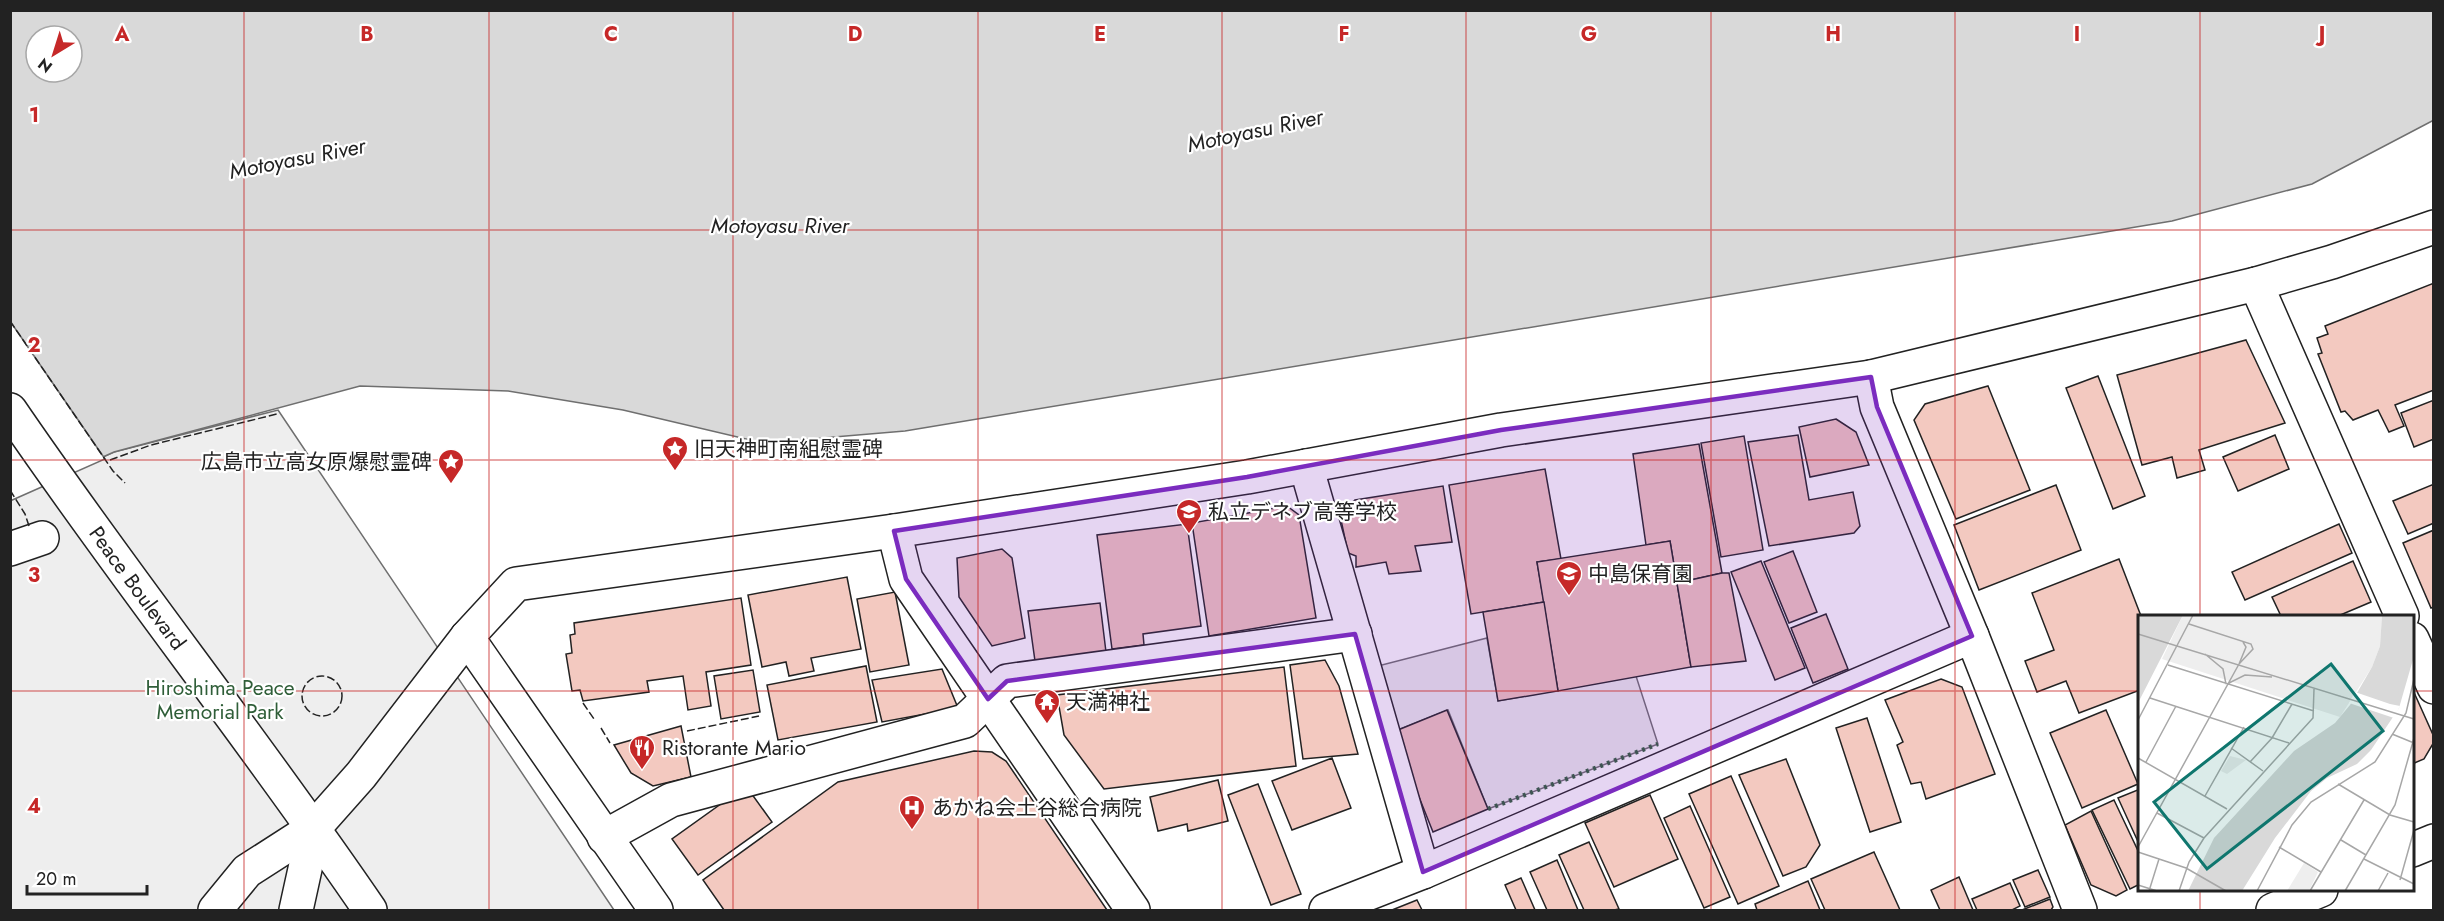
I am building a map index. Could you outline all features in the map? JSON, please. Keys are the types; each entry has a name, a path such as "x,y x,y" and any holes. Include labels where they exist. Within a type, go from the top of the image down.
{"street":[{"path":"215,910 247,871 314,828 361,775 467,637 516,584 894,531 1306,466 1501,430 1871,377 2256,284 2332,262 2433,227"},
{"path":"2256,284 2402,615"},
{"path":"1871,377 1877,407 1972,636 2080,910"},
{"name":"Peace Boulevard","path":"10,410 63,486 314,828 370,910"},
{"path":"1306,466 1423,872"},
{"path":"894,531 906,579 1133,910"},
{"path":"10,549 42,538"},
{"path":"604,837 670,800 965,720 1007,681 1354,634"},
{"path":"1326,910 1423,872 1972,636"},
{"path":"467,637 656,910"},
{"path":"2414,644 2433,687"},
{"path":"296,910 314,828"},
{"path":"2414,849 2433,841"},
{"path":"2273,910 2319,891"}],"highlighted area":[{"path":"1871,377 1877,407 1972,636 1423,872 1355,634 1007,681 988,699 906,579 894,531 1247,477 1501,430"}],"green space":[{"name":"Hiroshima Peace Memorial Park","path":"278,410 614,910 11,910 10,498 114,452"},
{"path":"1487,638 1498,701 1636,676 1658,744 1488,809 1448,710 1393,732 1374,667"}],"water":[{"name":"Motoyasu River","path":"2433,10 2434,120 2312,184 2172,221 905,431 763,443 623,410 508,391 360,386 114,452 11,498 10,11"}],"pier":[{"path":"10,321 105,459 10,501"}],"building":[{"path":"2434,283 2434,390 2395,405 2404,426 2389,432 2378,410 2353,420 2345,411 2341,412 2318,354 2322,353 2317,338 2328,334 2325,326"},
{"path":"2246,340 2285,423 2199,450 2205,470 2177,478 2172,457 2142,465 2117,375"},
{"path":"2098,376 2145,496 2113,509 2066,388"},
{"path":"1988,386 2030,490 1956,519 1914,420 1925,404"},
{"path":"2434,400 2434,439 2414,447 2401,413"},
{"path":"1836,419 1856,432 1869,465 1810,477 1799,427"},
{"path":"1798,435 1809,500 1853,492 1860,526 1854,533 1769,546 1748,442"},
{"path":"2275,435 2289,469 2238,491 2223,457"},
{"path":"1744,436 1763,550 1721,557 1701,443"},
{"path":"1699,444 1722,573 1677,583 1670,541 1646,545 1633,454"},
{"path":"1545,469 1561,559 1537,562 1544,602 1471,614 1449,485"},
{"path":"2434,484 2434,523 2408,534 2393,501"},
{"path":"2056,485 2081,550 1979,590 1954,525"},
{"path":"1443,486 1452,542 1415,546 1421,571 1389,574 1386,562 1356,567 1356,556 1348,553 1341,520 1345,508 1355,500"},
{"path":"1287,506 1299,515 1316,618 1209,636 1192,523"},
{"path":"1187,524 1201,626 1143,634 1144,645 1112,649 1097,535"},
{"path":"2339,524 2352,553 2245,600 2232,572"},
{"path":"2434,530 2434,607 2431,608 2403,543"},
{"path":"1670,541 1691,667 1558,691 1537,562"},
{"path":"1002,549 1012,558 1025,638 992,646 959,597 957,558"},
{"path":"1793,551 1817,612 1789,623 1764,562"},
{"path":"2119,559 2141,615 2138,615 2138,691 2079,713 2066,681 2037,692 2025,661 2054,650 2032,593"},
{"path":"1761,561 1805,668 1775,680 1731,572"},
{"path":"2353,561 2371,602 2340,615 2281,615 2272,597"},
{"path":"1729,573 1746,661 1691,667 1677,583"},
{"path":"847,577 861,649 811,658 814,671 789,676 786,662 762,667 748,595"},
{"path":"895,592 909,665 870,672 857,599"},
{"path":"741,598 751,665 706,672 711,706 688,710 683,676 647,681 649,692 583,701 580,690 572,691 566,654 572,653 570,635 575,634 574,623"},
{"path":"1544,602 1558,691 1498,701 1483,612"},
{"path":"1100,603 1106,652 1035,661 1028,611"},
{"path":"1826,614 1848,669 1813,683 1791,628"},
{"path":"1325,660 1339,686 1358,754 1303,759 1290,665"},
{"path":"866,666 877,722 778,740 767,685"},
{"path":"1284,667 1296,766 1104,789 1064,735 1057,695"},
{"path":"942,669 958,708 882,722 872,680"},
{"path":"753,670 760,712 721,719 714,676"},
{"path":"1941,679 1962,687 1995,774 1926,799 1921,782 1911,784 1897,745 1903,742 1885,700"},
{"path":"2414,692 2434,737 2434,742 2424,759 2414,763"},
{"path":"1447,710 1488,809 1433,832 1393,732"},
{"path":"2106,710 2138,784 2082,808 2050,733"},
{"path":"1867,718 1901,822 1870,832 1836,728"},
{"path":"681,726 691,777 653,786 631,773 614,745"},
{"name":"あかね会土谷総合病院","path":"974,751 992,752 1006,761 1107,910 724,910 703,880 838,782"},
{"path":"1332,758 1351,808 1292,830 1272,781"},
{"path":"1786,759 1820,845 1806,867 1783,876 1739,775"},
{"path":"1731,776 1779,886 1738,904 1689,794"},
{"path":"1218,780 1228,821 1188,831 1187,824 1158,831 1150,797"},
{"path":"1258,784 1301,894 1271,905 1228,795"},
{"path":"746,786 772,822 698,875 672,839"},
{"path":"2138,790 2138,842 2118,798"},
{"path":"1650,795 1678,859 1614,887 1585,823"},
{"path":"2114,800 2138,851 2138,885 2130,889 2092,810"},
{"path":"1690,806 1730,897 1704,908 1664,818"},
{"path":"2091,811 2127,890 2116,896 2091,885 2065,825"},
{"path":"1589,842 1619,909 1584,910 1559,855"},
{"path":"1874,852 1900,910 1825,910 1811,879"},
{"path":"1557,860 1578,910 1547,910 1530,872"},
{"path":"2038,870 2050,897 2025,907 2013,880"},
{"path":"1959,877 1973,910 1940,910 1931,890"},
{"path":"1521,878 1535,910 1516,910 1505,885"},
{"path":"1808,881 1820,910 1757,910 1755,904"},
{"path":"2010,883 2020,906 2012,910 1977,910 1972,899"},
{"path":"2050,899 2053,907 2051,910 2022,910"},
{"path":"1417,900 1422,910 1392,910"}],"hedge":[{"path":"1488,809 1658,744"}],"fence":[{"path":"10,321 113,471 125,483"},
{"path":"110,460 151,445 277,414"},
{"path":"10,490 25,514 30,529"},
{"path":"322,676 330,677 336,682 341,688 342,696 341,704 336,710 330,715 322,716 314,715 308,710 303,704 302,696 303,688 308,682 314,677 322,676"},
{"path":"583,703 594,719"},
{"path":"687,731 759,716"},
{"path":"601,728 610,743"}],"place":[{"name":"旧天神町南組慰霊碑","path":"675,472"},
{"name":"広島市立高女原爆慰霊碑","path":"451,485"},
{"name":"私立デネブ高等学校","path":"1189,535"},
{"name":"中島保育園","path":"1569,597"},
{"name":"天満神社","path":"1047,725"},
{"name":"Ristorante Mario","path":"642,771"},
{"name":"あかね会土谷総合病院","path":"912,831"}]}
